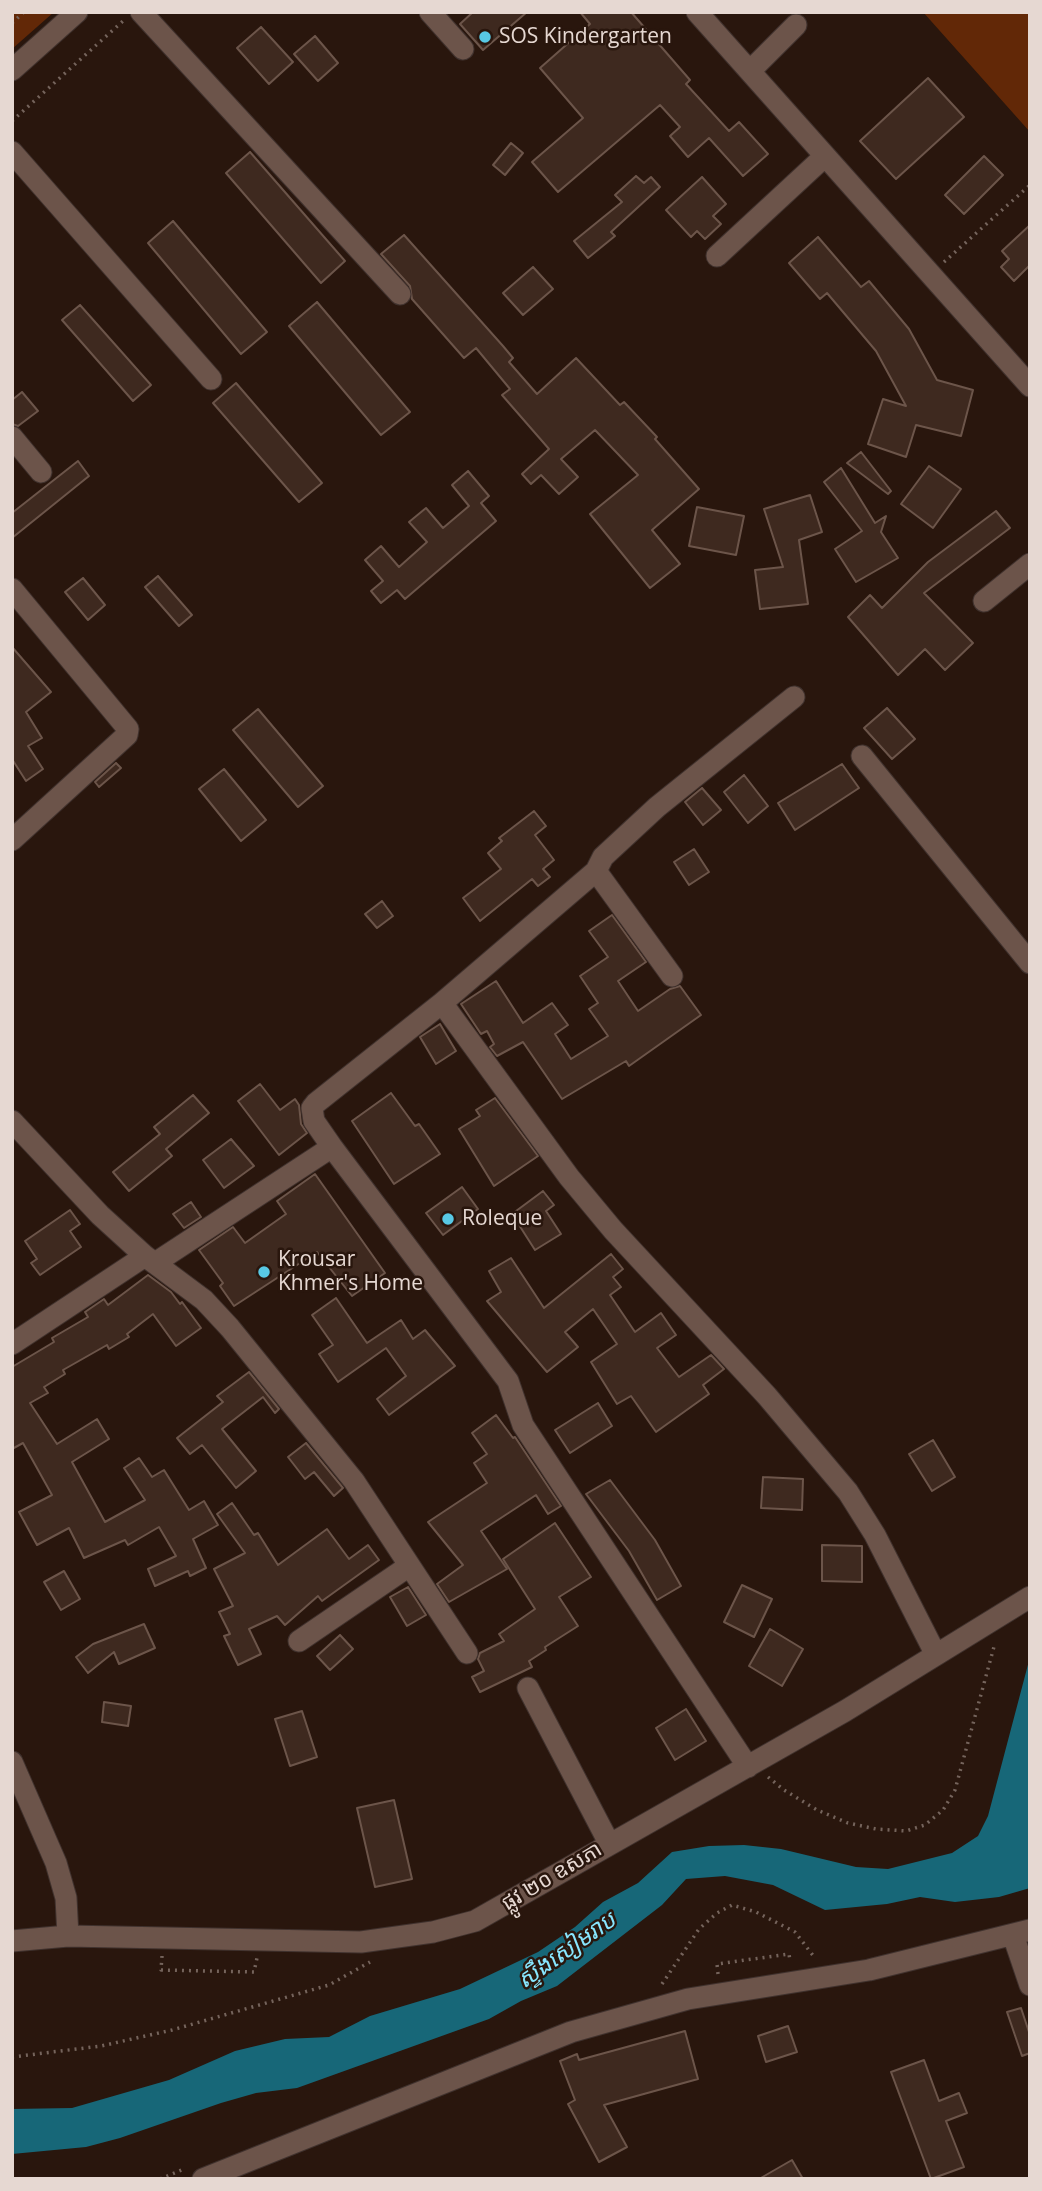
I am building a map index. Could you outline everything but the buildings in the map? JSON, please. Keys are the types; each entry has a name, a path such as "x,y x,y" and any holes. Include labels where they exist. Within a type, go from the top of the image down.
{"street":[{"path":"12,70 77,12"},
{"path":"141,12 400,294"},
{"path":"430,12 463,49"},
{"path":"697,12 1030,386"},
{"path":"751,70 796,25"},
{"path":"12,152 211,379"},
{"path":"716,256 824,157"},
{"path":"12,436 41,472"},
{"path":"984,601 1030,564"},
{"path":"12,589 128,729 127,735 12,840"},
{"path":"748,1766 523,1425 508,1381 332,1147 314,1121 312,1108 442,1003 596,871 603,857 657,807 794,697"},
{"path":"862,755 1030,963"},
{"path":"596,871 672,976"},
{"path":"442,1003 569,1177 613,1230 767,1396 848,1492 875,1535 936,1655"},
{"path":"12,1121 100,1215 150,1259 204,1300 230,1328 354,1481 467,1653"},
{"path":"12,1344 332,1147"},
{"path":"299,1641 409,1566"},
{"name":"ផ្លូវ ២០ ឧសភា","path":"12,1941 68,1936 331,1943 386,1940 475,1921 748,1766 1030,1597"},
{"path":"528,1688 610,1843"},
{"path":"12,1762 56,1863 65,1898 68,1936"},
{"path":"203,2179 571,2032 688,1999 869,1970 1021,1933 1030,1985"}],"path":[{"path":"12,23 24,12"},
{"path":"12,121 132,12"},
{"path":"929,275 1030,185"},
{"path":"772,1769 764,1773 784,1790 848,1823 876,1829 906,1830 925,1825 943,1810 964,1764 996,1648 995,1633"},
{"path":"657,1992 699,1928 732,1905 756,1912 796,1932 819,1966"},
{"path":"163,1952 161,1969 241,1972 254,1972 257,1954"},
{"path":"12,2057 101,2046 172,2030 329,1985 374,1958"}],"shaded area":[{"path":"12,12 54,12 12,49"},
{"path":"923,12 1030,12 1030,132"}],"water":[{"name":"ស្ទឹងសៀមរាប","path":"1030,1657 1030,1888 999,1897 955,1902 920,1897 887,1904 825,1910 773,1885 725,1876 686,1879 662,1905 557,1986 521,2001 489,2019 297,2088 256,2093 86,2147 12,2154 12,2109 72,2108 169,2080 235,2051 285,2039 329,2037 370,2016 460,1989 538,1952 575,1927 603,1902 638,1883 672,1852 709,1846 744,1845 781,1849 856,1867 888,1869 952,1853 978,1836 988,1816"}],"place":[{"name":"SOS Kindergarten","path":"485,37"},
{"name":"Roleque","path":"448,1219"},
{"name":"Krousar Khmer's Home","path":"264,1272"}]}
